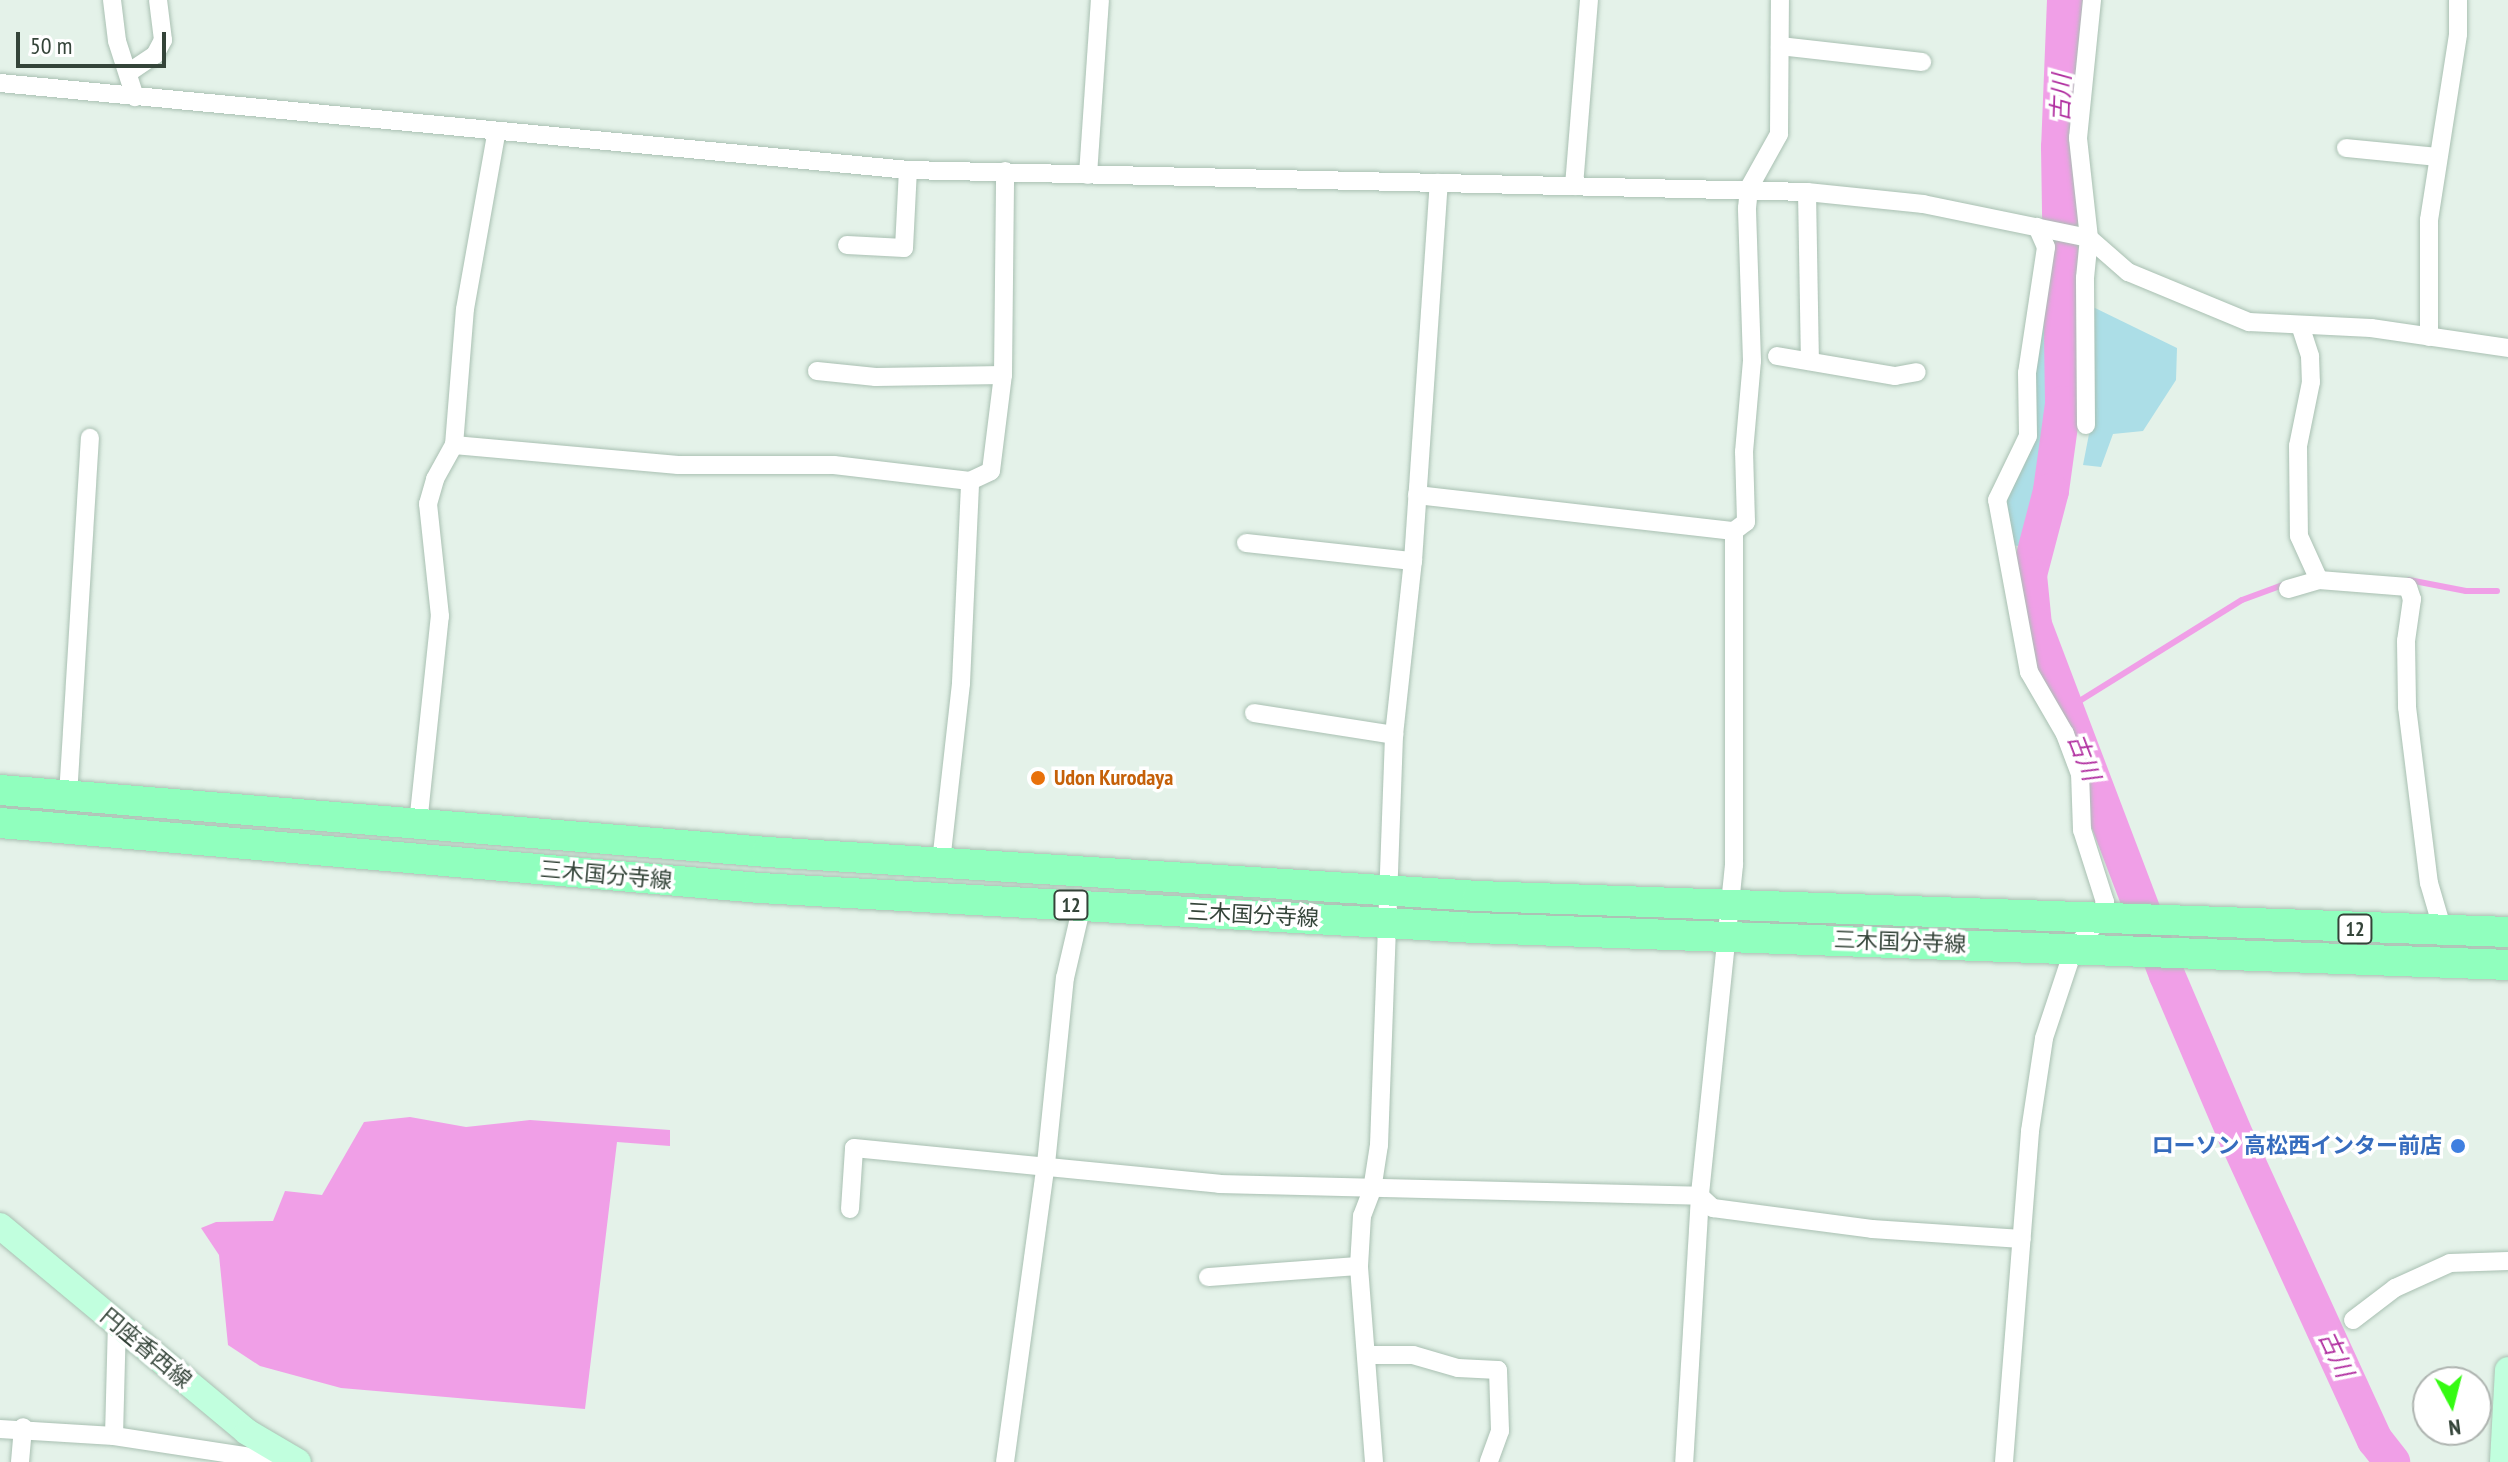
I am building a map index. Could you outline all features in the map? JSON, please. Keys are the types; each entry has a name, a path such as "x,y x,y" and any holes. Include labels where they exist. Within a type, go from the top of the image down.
{"main road":[{"name":"三木国分寺線","path":"0,790 941,862 1386,890 2508,932"},
{"name":"三木国分寺線","path":"0,823 744,887 1384,922 2508,965"},
{"name":"円座香西線","path":"0,1226 247,1432 298,1462"},
{"path":"2503,1462 2508,1370"}],"street":[{"path":"112,0 135,97"},
{"path":"128,73 155,55 163,40 158,0"},
{"path":"1088,175 1100,0"},
{"path":"1574,186 1589,0"},
{"path":"1417,495 1734,531 1746,522 1744,452 1752,361 1749,188 1779,134 1780,0"},
{"path":"2086,425 2078,138 2092,0"},
{"path":"2429,337 2429,220 2458,34 2458,0"},
{"path":"1780,46 1922,62"},
{"path":"0,83 496,135 908,170 1574,186 1695,192 1749,188 1923,204 2083,237 2128,272 2186,300 2249,322 2429,337 2508,348"},
{"path":"418,824 440,616 428,504 435,479 454,445 465,309 496,135"},
{"path":"2346,148 2437,157"},
{"path":"847,245 904,248 908,170"},
{"path":"454,445 678,465 834,465 970,481 991,471 1003,375 1005,171"},
{"path":"1374,1462 1359,1266 1362,1216 1372,1190 1379,1145 1384,922 1394,735 1413,561 1439,183"},
{"path":"1807,192 1810,361"},
{"path":"2004,1462 2022,1239 2044,1038 2074,948 2100,919 2104,888 2082,830 2080,774 2065,734 2029,672 1997,500 2028,436 2027,373 2046,247 2044,228"},
{"path":"2300,325 2311,382 2298,446 2299,536 2316,572"},
{"path":"1777,356 1895,376 1917,372"},
{"path":"817,371 876,377 1003,375"},
{"path":"68,796 90,438"},
{"path":"941,862 961,683 970,481"},
{"path":"1684,1462 1700,1196 1734,865 1734,531"},
{"path":"1246,543 1413,561"},
{"path":"2288,589 2316,572 2408,587 2412,599 2406,641 2407,707 2429,883 2443,931"},
{"path":"1254,713 1394,735"},
{"path":"1005,1462 1046,1164 1065,978 1082,905"},
{"path":"850,1209 854,1148 1046,1164 1219,1184 1700,1196 1713,1208 1872,1229 2022,1239"},
{"path":"2353,1320 2395,1288 2450,1263 2508,1261"},
{"path":"1208,1277 1359,1266"},
{"path":"114,1436 117,1324"},
{"path":"1366,1355 1413,1355 1458,1368 1498,1370 1500,1431 1489,1462"},
{"path":"20,1462 23,1427"},
{"path":"0,1429 23,1427 114,1436 283,1462"}],"shaded area":[{"path":"2093,307 2177,348 2176,380 2143,431 2113,434 2101,467 2083,465 2095,403"},
{"path":"2039,315 2047,316 2056,421 2022,547 2009,544 2003,501 2032,378"},
{"path":"410,1117 466,1127 530,1120 670,1130 670,1146 617,1142 585,1409 341,1388 260,1366 228,1345 219,1255 201,1228 216,1222 273,1221 285,1191 322,1195 364,1122"}],"waterway":[{"name":"古川","path":"2065,0 2059,147 2063,404 2051,491 2029,575 2034,625 2167,975 2237,1139 2375,1440 2392,1462"},
{"path":"2409,580 2466,591 2497,591"},
{"path":"2065,710 2242,600 2288,583"}],"place":[{"name":"Udon Kurodaya","path":"1038,778"},
{"name":"ローソン 高松西インター前店","path":"2458,1146"}]}
